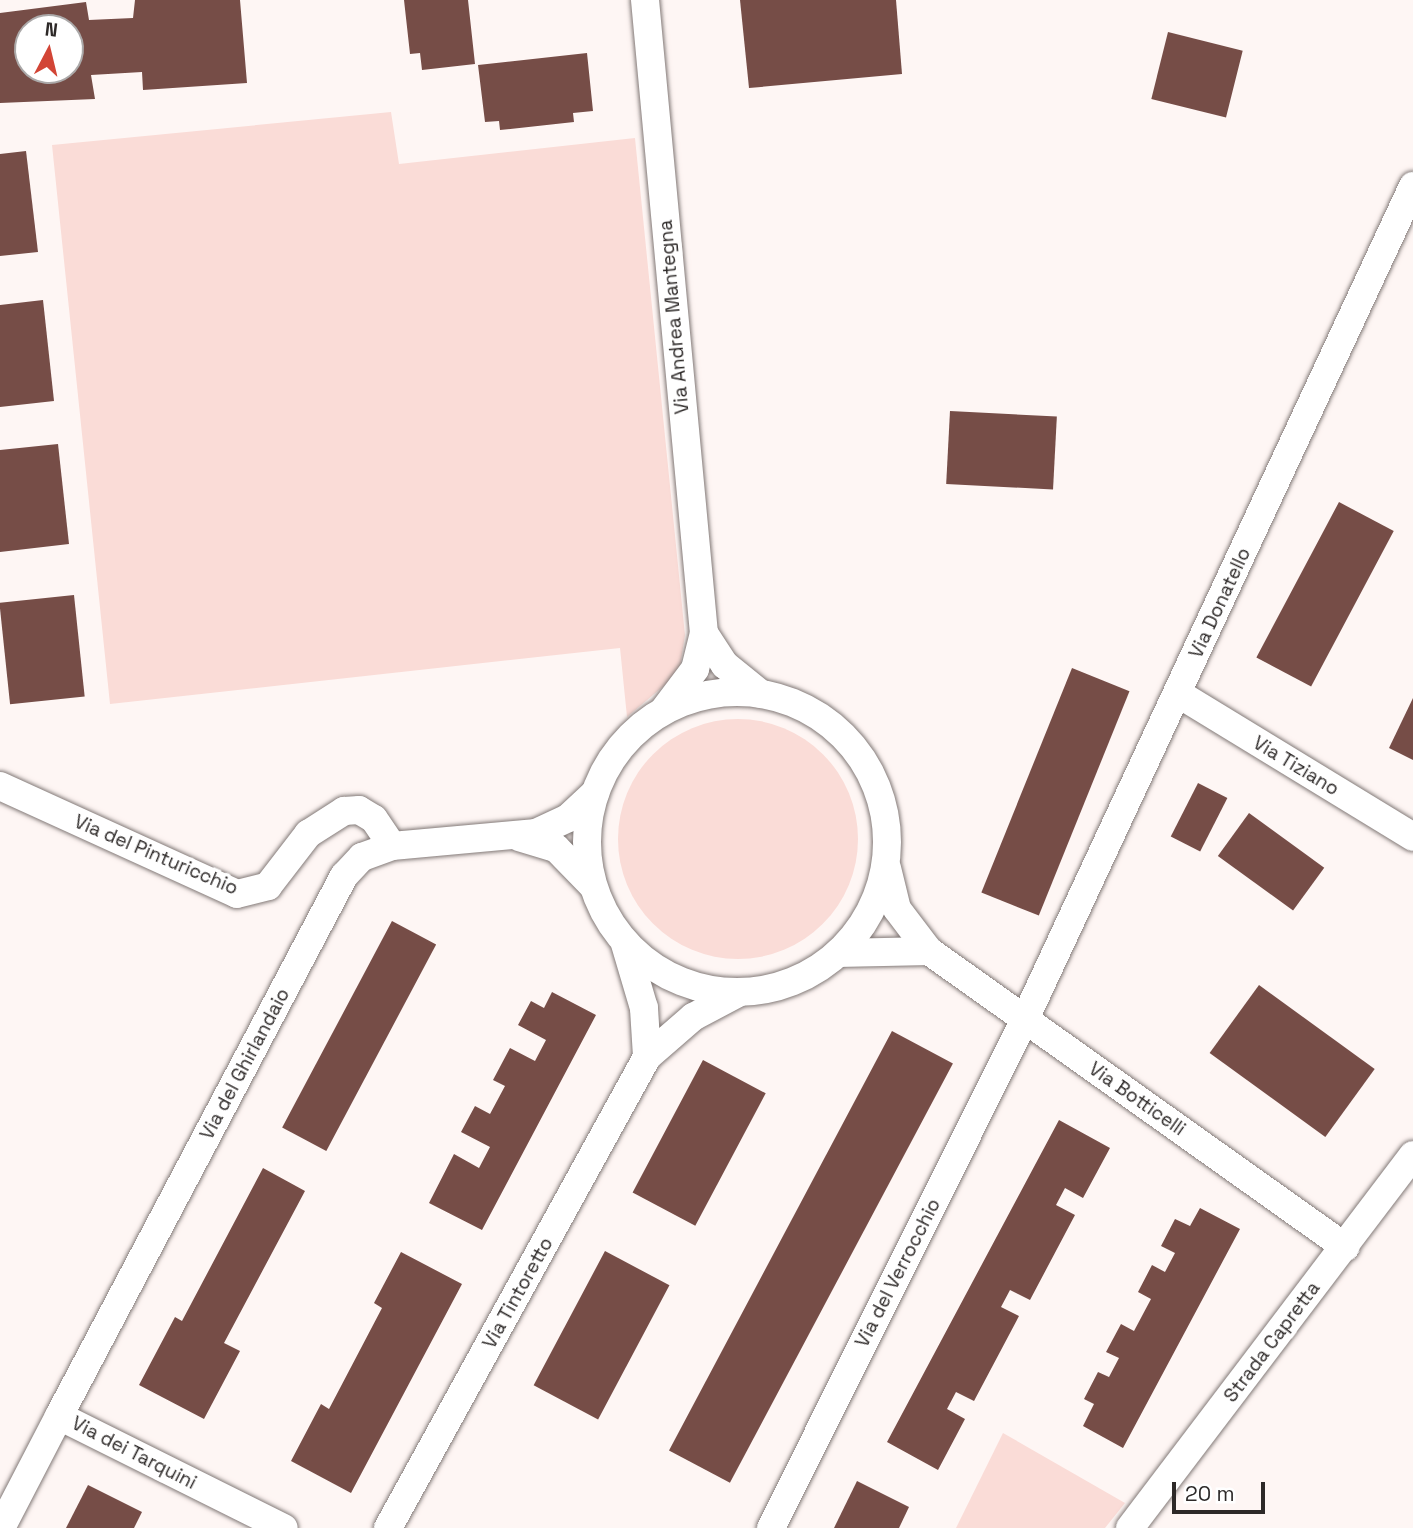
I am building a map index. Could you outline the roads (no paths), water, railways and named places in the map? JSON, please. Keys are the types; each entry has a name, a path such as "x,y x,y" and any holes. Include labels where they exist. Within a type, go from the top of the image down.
{"street":[{"name":"Via Andrea Mantegna","path":"645,0 704,633 690,677 660,713"},
{"name":"Via Donatello","path":"1025,1019 1179,694 1413,186"},
{"name":"Via Andrea Mantegna","path":"704,633 726,665 761,694"},
{"path":"597,895 587,844 596,793 621,747 660,713 709,695 761,694 809,710 849,742 884,811 886,862 871,911 838,953 793,981 740,992 676,978 624,940"},
{"name":"Via Tiziano","path":"1179,694 1413,837"},
{"name":"Via del Pinturicchio","path":"0,786 237,894 268,886 308,834 344,811 359,810 374,819 392,846"},
{"name":"Via del Ghirlandaio","path":"59,1416 344,876 362,858 392,846 519,837 552,827 596,793"},
{"name":"Via del Ghirlandaio","path":"519,837 570,857 624,940"},
{"name":"Via Botticelli","path":"886,862 897,909 929,951 1345,1247"},
{"path":"624,940 644,1008 647,1057"},
{"path":"838,953 929,951"},
{"name":"Via Tintoretto","path":"388,1528 647,1057 693,1017 740,992"},
{"name":"Via del Verrocchio","path":"771,1528 1025,1019"},
{"name":"Strada Capretta","path":"1130,1528 1413,1155"},
{"name":"Via dei Tarquini","path":"1,1528 59,1416 284,1528"}]}
